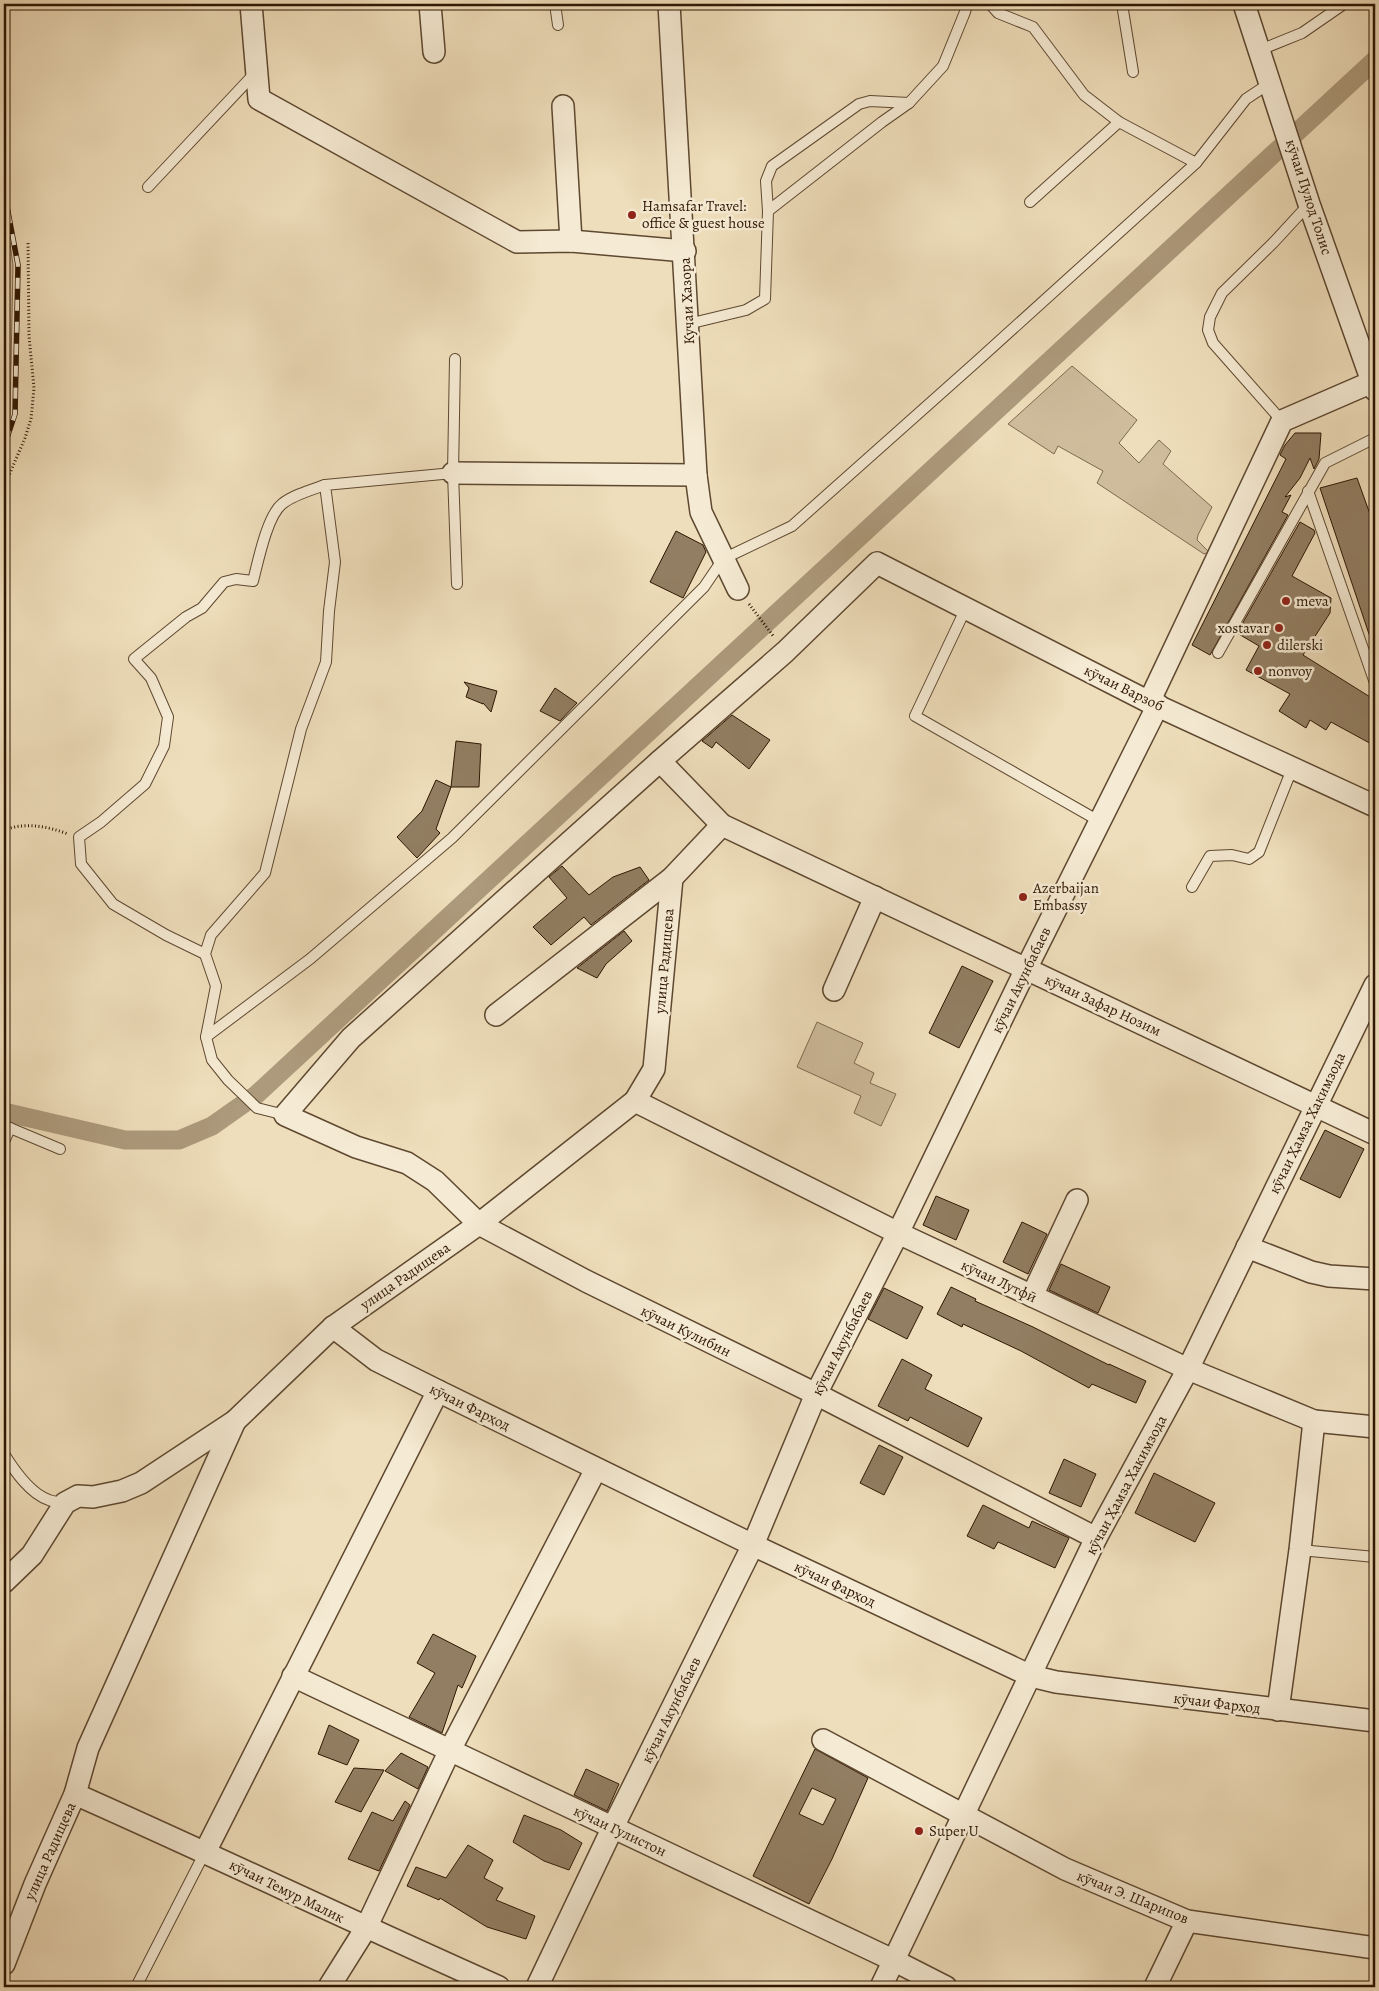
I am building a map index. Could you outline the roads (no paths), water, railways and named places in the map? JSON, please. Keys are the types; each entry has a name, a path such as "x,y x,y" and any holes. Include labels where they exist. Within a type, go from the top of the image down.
{"street":[{"path":"251,4 259,99 517,242 571,241 684,251"},
{"path":"430,4 434,52"},
{"name":"Кучаи Хазора","path":"669,4 696,475 701,512 738,590"},
{"name":"кӯчаи Пулод Толис","path":"1244,4 1310,204 1374,386"},
{"path":"562,106 571,241"},
{"path":"1282,421 1374,386"},
{"name":"кӯчаи Акунбабаев","path":"537,1987 613,1828 753,1545 816,1394 898,1233 1099,820 1282,421"},
{"path":"453,473 696,475"},
{"name":"кӯчаи Варзоб","path":"660,761 785,652 877,563 1153,703 1375,806"},
{"path":"286,1115 351,1038 660,761 722,826 672,878 496,1015"},
{"name":"кӯчаи Зафар Нозим","path":"722,826 1375,1134"},
{"name":"улица Радищева","path":"65,1502 78,1496 93,1497 122,1492 141,1483 235,1420 333,1328 479,1224 636,1101 654,1069 672,878"},
{"path":"834,990 874,897"},
{"name":"кӯчаи Ҳамза Хакимзода","path":"881,1987 1096,1538 1188,1369 1375,985"},
{"name":"кӯчаи Лутфӣ","path":"636,1101 898,1233 1188,1369 1314,1420 1375,1427"},
{"name":"кӯчаи Кулибин","path":"286,1115 356,1147 407,1163 435,1181 479,1224 586,1281 816,1394 1096,1538"},
{"path":"1032,1296 1077,1200"},
{"path":"1247,1247 1311,1272 1329,1276 1375,1279"},
{"name":"кӯчаи Фарҳод","path":"333,1328 376,1360 438,1392 753,1545 1030,1676 1056,1682 1375,1722"},
{"path":"206,1852 293,1676 438,1392"},
{"name":"улица Радищева","path":"4,1964 34,1884 75,1794 88,1748 235,1420"},
{"path":"1278,1710 1300,1550 1314,1420"},
{"path":"329,1987 366,1928 450,1752 596,1469"},
{"path":"4,1582 32,1555 65,1502"},
{"name":"кӯчаи Гулистон","path":"293,1676 450,1752 895,1961 946,1987"},
{"name":"кӯчаи Э. Шарипов","path":"823,1740 1064,1869 1187,1921 1375,1948"},
{"name":"кӯчаи Темур Малик","path":"75,1794 499,1987"},
{"path":"1155,1987 1187,1921"}],"lane":[{"path":"555,4 558,25"},
{"path":"768,211 909,103 943,66 967,4"},
{"path":"990,4 998,13 1033,28 1084,95 1119,122 1196,163"},
{"path":"1122,4 1133,72"},
{"path":"1260,50 1302,33 1344,4"},
{"path":"148,187 258,70"},
{"path":"206,1037 310,959 452,838 704,587 723,559 792,526 1196,163 1246,99 1271,82"},
{"path":"688,324 746,310 765,299 768,211 766,181 772,166 859,104 870,101 909,103"},
{"path":"1030,202 1119,122"},
{"path":"1282,421 1213,343 1208,330 1210,317 1222,293 1310,204"},
{"path":"455,359 453,473 457,584"},
{"path":"1218,653 1325,463 1375,438"},
{"path":"205,954 166,935 112,904 81,864 79,837 101,822 145,784 164,746 168,717 151,678 134,659 186,618 202,608 224,582 236,579 253,580 264,538 273,516 281,504 325,484 453,473"},
{"path":"286,1115 258,1108 228,1080 212,1060 206,1037 216,986 205,954 211,934 265,873 301,730 326,662 335,562 325,484"},
{"path":"1308,491 1375,683"},
{"path":"966,608 915,716 1099,820"},
{"path":"1192,887 1210,856 1232,855 1249,859 1259,852 1292,769"},
{"path":"4,1142 7,1128 60,1149"},
{"path":"4,1454 20,1480 48,1500 65,1502"},
{"path":"1300,1550 1375,1557"},
{"path":"136,1987 206,1852"}],"waterway":[{"path":"4,1112 125,1140 179,1140 212,1126 256,1095 1375,60"}],"railway":[{"path":"4,191 18,265 15,414 4,447"}],"place":[{"name":"Hamsafar Travel: office & guest house","path":"632,215"},
{"name":"meva","path":"1286,601"},
{"name":"xostavar","path":"1279,628"},
{"name":"dilerski","path":"1267,645"},
{"name":"nonvoy","path":"1258,671"},
{"name":"Azerbaijan Embassy","path":"1023,897"},
{"name":"Super U","path":"919,1831"}]}
